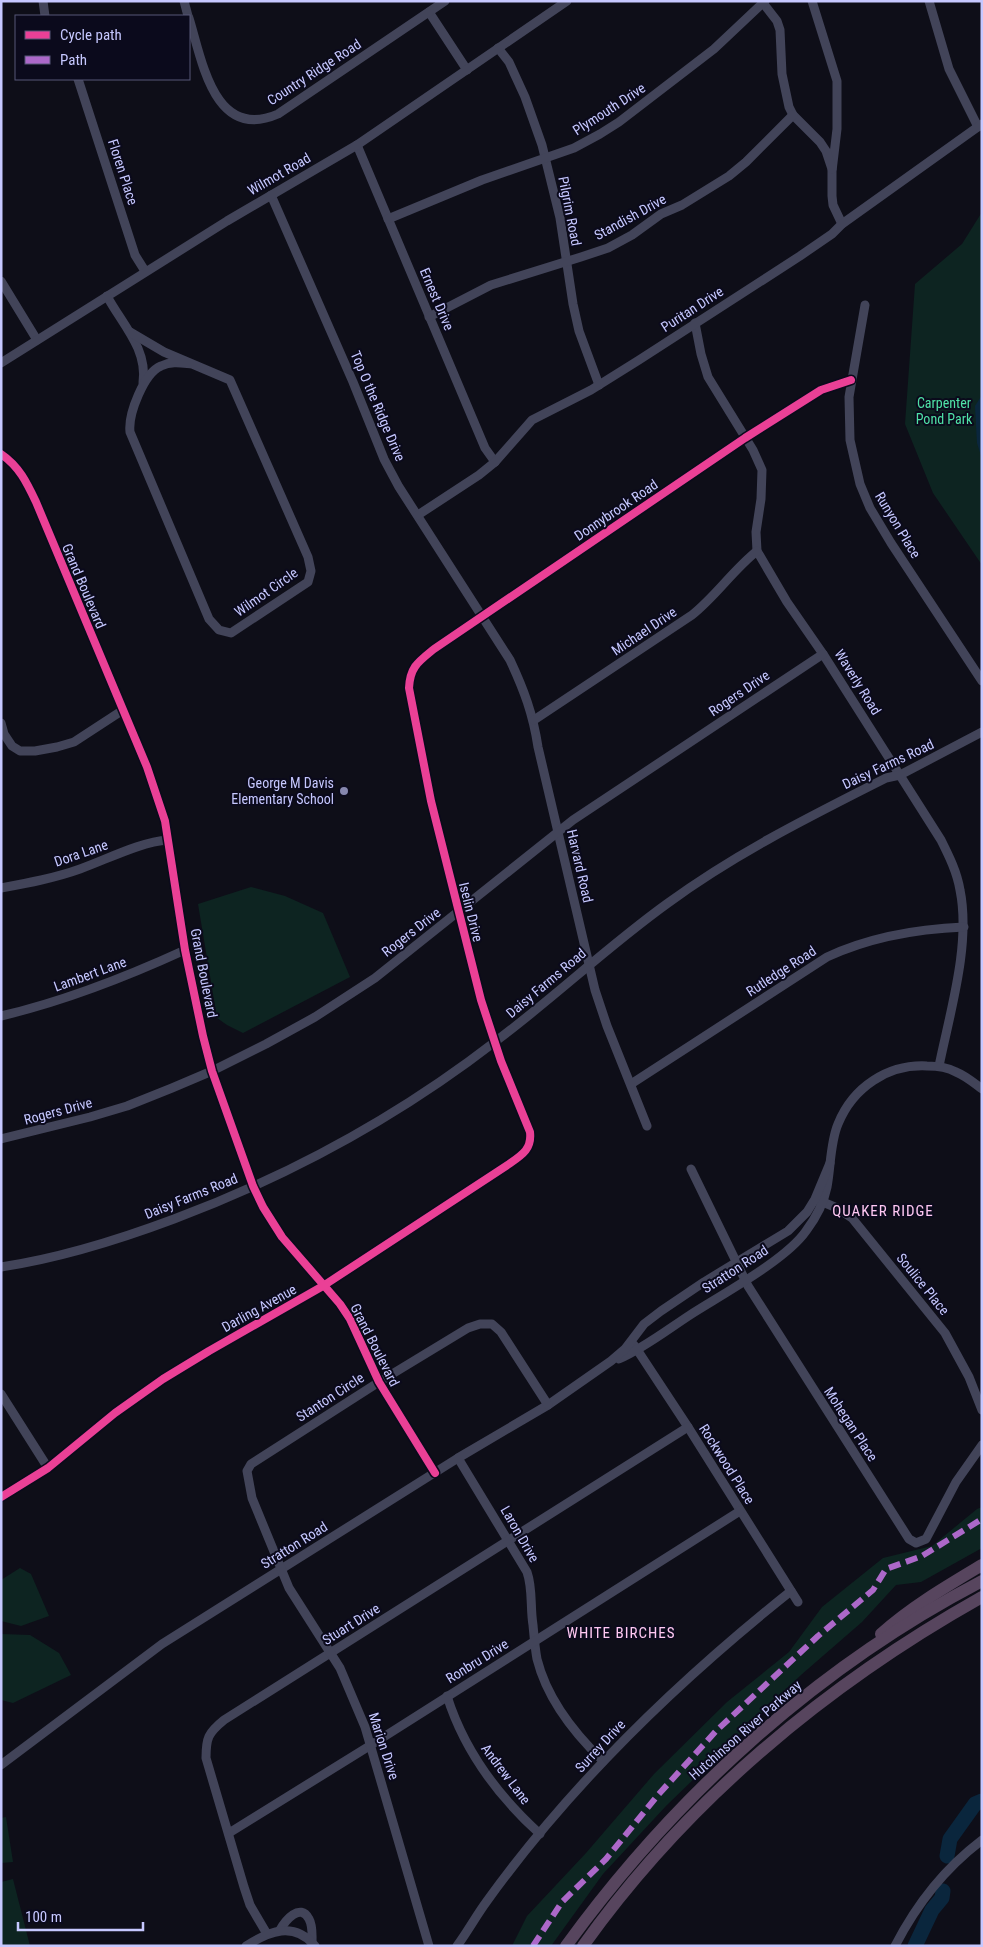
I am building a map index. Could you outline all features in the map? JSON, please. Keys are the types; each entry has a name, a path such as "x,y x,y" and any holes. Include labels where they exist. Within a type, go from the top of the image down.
{"highway":[{"path":"853,1660 894,1622 982,1565"},
{"name":"Hutchinson River Parkway","path":"566,1946 612,1885 692,1797 781,1715 853,1660 928,1612 982,1581"},
{"name":"Hutchinson River Parkway","path":"583,1946 632,1882 669,1841 706,1802 756,1755 852,1678 902,1644 982,1597"}],"street":[{"path":"43,1 45,15"},
{"name":"Country Ridge Road","path":"184,1 188,15"},
{"name":"Country Ridge Road","path":"190,20 214,94 233,114 242,118 260,120 278,114 445,1"},
{"name":"Wilmot Road","path":"1,363 145,272 357,145 567,1"},
{"path":"812,1 837,81 837,146 832,171"},
{"path":"929,1 949,69 980,125"},
{"path":"764,2 777,21 780,30 782,74 789,107 793,115 820,142 830,160 833,205 842,224"},
{"name":"Plymouth Drive","path":"388,219 482,180 574,148 620,122 714,49 764,2"},
{"path":"429,12 467,70"},
{"name":"Pilgrim Road","path":"498,48 509,62 525,97 546,159 560,218 579,331 599,385"},
{"name":"Floren Place","path":"78,80 135,255 145,272"},
{"name":"Standish Drive","path":"429,316 490,285 608,248 632,235 661,214 682,205 729,176 746,162 793,115"},
{"name":"Puritan Drive","path":"418,515 480,475 495,462 532,420 599,385 824,239 980,125"},
{"name":"Ernest Drive","path":"357,145 485,448 495,462"},
{"name":"Top O the Ridge Drive","path":"271,195 353,382 384,459 399,487 482,616"},
{"path":"1,281 37,340"},
{"name":"Wilmot Circle","path":"107,296 130,332 144,365 142,387 130,420 130,432 209,619 219,630 231,633 308,582 311,571 310,565 233,383 225,376 164,352 130,332"},
{"name":"Runyon Place","path":"865,305 849,397 850,440 863,492 891,544 982,681"},
{"path":"695,323 708,377 759,460 762,479 756,532 757,551"},
{"name":"Wilmot Circle","path":"142,387 152,373 162,366 176,362 192,364"},
{"name":"Donnybrook Road","path":"409,680 411,672 418,661 482,616 745,438 821,390 851,380"},
{"name":"Grand Boulevard","path":"1,454 16,466 32,495 147,767 164,821 185,950 212,1071 253,1186 263,1208 282,1237 340,1304 350,1319 378,1382 435,1473"},
{"name":"Waverly Road","path":"757,551 787,602 824,654 941,840 954,867 960,889 964,928 939,1066"},
{"name":"Michael Drive","path":"534,720 692,615 708,602 744,561 757,551"},
{"name":"Harvard Road","path":"482,616 510,660 523,687 534,720 538,746 589,965 607,1026 647,1126"},
{"name":"Rogers Drive","path":"1,1139 126,1106 212,1071 315,1017 375,978 573,820 824,654"},
{"name":"Iselin Drive","path":"409,680 429,791 480,1000 530,1132 530,1144"},
{"path":"1,723 4,734 12,746 20,751 35,750 74,742 123,710"},
{"name":"Daisy Farms Road","path":"1,1266 24,1263 135,1234 211,1205 326,1151 431,1088 495,1042 562,990 589,965 669,902 734,859 804,819 886,778 900,775 982,732"},
{"name":"Dora Lane","path":"1,888 58,876 110,859 153,841 168,840"},
{"name":"Rutledge Road","path":"631,1084 819,962 843,950 881,937 909,932 964,928"},
{"name":"Lambert Lane","path":"1,1016 44,1005 94,988 140,971 185,950"},
{"name":"Stratton Road","path":"611,1361 636,1349 745,1280 784,1254 805,1232 819,1200 830,1163 837,1126 847,1106 856,1094 874,1080 898,1068 913,1065 939,1066 955,1071 982,1089"},
{"name":"Darling Avenue","path":"1,1497 48,1468 116,1413 163,1379 323,1286 509,1164 527,1151 530,1144"},
{"path":"691,1169 745,1280"},
{"name":"Stratton Road","path":"1,1765 144,1656 458,1458 548,1405 611,1361 625,1348 644,1324 704,1282 788,1231 819,1200"},
{"name":"Soulice Place","path":"819,1200 837,1208 852,1218 945,1333 969,1377 982,1410"},
{"name":"Mohegan Place","path":"745,1280 909,1539 916,1543 926,1539 956,1482 982,1445"},
{"name":"Stanton Circle","path":"280,1570 252,1498 247,1476 248,1467 378,1382 468,1328 480,1324 492,1324 501,1332 548,1405"},
{"name":"Rockwood Place","path":"631,1341 688,1427 798,1602"},
{"path":"1,1394 48,1468"},
{"name":"Stuart Drive","path":"267,1934 250,1905 206,1758 208,1737 212,1730 224,1720 688,1427"},
{"name":"Laron Drive","path":"458,1458 509,1540 529,1579 535,1641 540,1666 556,1703 568,1723 603,1761"},
{"name":"Ronbru Drive","path":"229,1833 740,1511"},
{"name":"Marion Drive","path":"280,1570 289,1588 340,1668 366,1727 429,1946"},
{"name":"Surrey Drive","path":"457,1946 486,1902 540,1834 603,1761 734,1636 791,1591"},
{"name":"Andrew Lane","path":"447,1696 462,1733 484,1772 507,1801 540,1834"},
{"path":"895,1946 913,1914 935,1885 961,1857 982,1840"},
{"path":"280,1930 290,1915 301,1912 309,1918 314,1944"},
{"path":"246,1946 267,1934 280,1930 292,1931 314,1944"}],"green space":[{"name":"Carpenter Pond Park","path":"982,212 982,565 933,493 905,424 915,284 962,244"},
{"path":"251,887 285,896 323,913 350,977 243,1033 217,1018 198,904"},
{"path":"982,1507 982,1548 921,1582 896,1585 862,1622 801,1675 666,1806 603,1874 551,1946 512,1946 527,1916 586,1853 654,1774 727,1702 789,1652 822,1607 883,1558 932,1546"},
{"path":"20,1568 31,1574 49,1616 21,1626 1,1621 1,1580"},
{"path":"1,1634 30,1635 59,1653 71,1675 13,1703 1,1700"},
{"path":"6,1817 13,1862 1,1863 1,1818"},
{"path":"13,1879 30,1946 1,1946 1,1882"}],"water":[{"path":"982,395 982,459 977,443 975,406"}],"waterway":[{"path":"947,1856 950,1839 975,1804 982,1801"},
{"path":"915,1946 932,1910 942,1898 943,1891"}],"marked path":[{"path":"533,1946 562,1902 606,1859 658,1795 716,1731 818,1636 873,1590 886,1569 922,1556 982,1519"}],"cycle path":[{"path":"1,1497 48,1468 115,1413 163,1379 323,1286 518,1158 525,1151 528,1147 530,1132 501,1061 481,1000 431,801 409,688 413,670 434,649 745,438 821,390 851,380"},
{"path":"1,454 18,469 36,502 147,767 165,821 185,950 203,1036 212,1071 253,1186 263,1207 282,1237 340,1304 350,1319 379,1382 435,1473"}],"place":[{"name":"George M Davis Elementary School","path":"344,791"}],"district":[{"name":"QUAKER RIDGE","path":"883,1211"},
{"name":"WHITE BIRCHES","path":"621,1633"}]}
